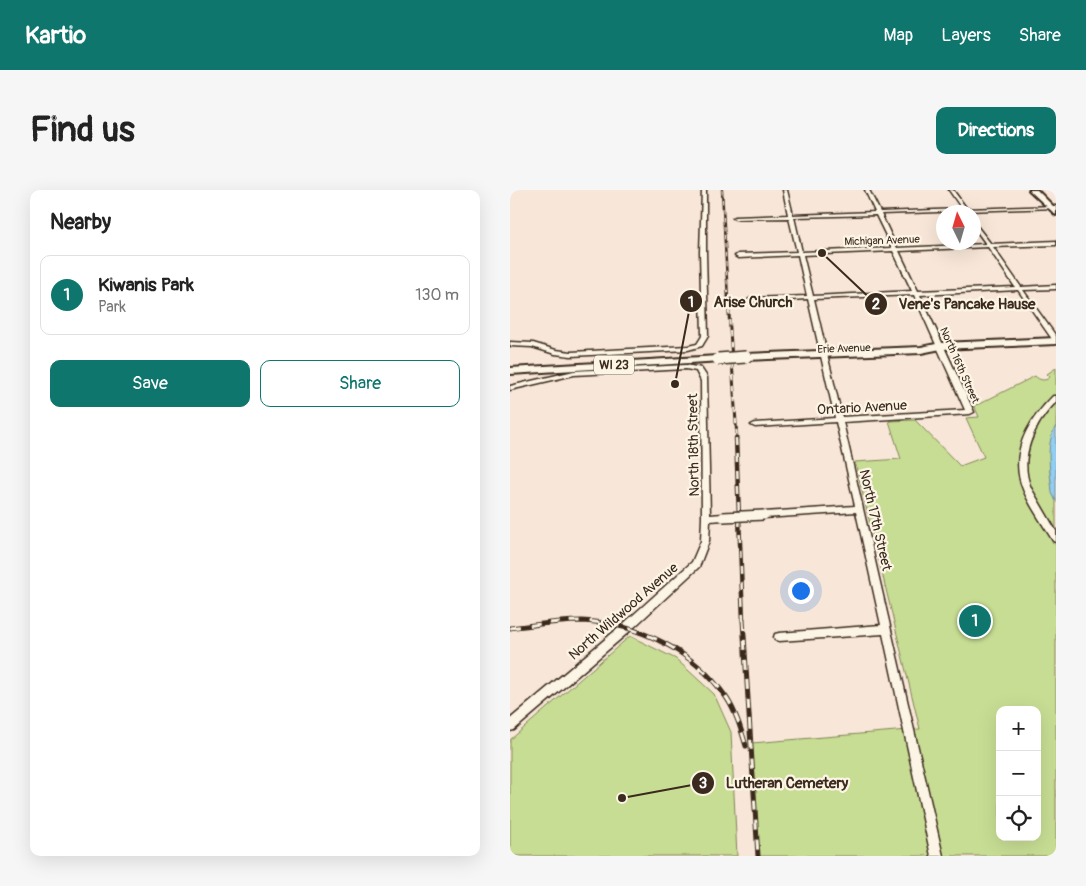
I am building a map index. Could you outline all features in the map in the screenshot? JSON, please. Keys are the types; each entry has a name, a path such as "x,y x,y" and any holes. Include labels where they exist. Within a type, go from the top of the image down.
{"main road":[{"path":"1035,191 1054,209"},
{"name":"Erie Avenue","path":"718,356 823,351 926,350 941,346 1056,341"},
{"name":"WI 23","path":"510,363 718,356"},
{"name":"WI 23","path":"510,370 718,356"}],"street":[{"path":"510,344 533,345 555,352 571,354 688,348 700,344 705,336 704,190"},
{"name":"North 17th Street","path":"785,190 860,509 937,856"},
{"name":"North 16th Street","path":"867,190 970,412"},
{"path":"952,190 962,205"},
{"path":"981,211 1054,209"},
{"path":"734,218 936,212"},
{"path":"981,232 1056,341"},
{"name":"Michigan Avenue","path":"738,256 1056,243"},
{"path":"751,300 1056,287"},
{"name":"North 18th Street","path":"510,388 574,373 696,368 702,372 704,381 706,518"},
{"path":"1056,398 1038,418 1031,430 1024,448 1023,459 1024,480 1056,539"},
{"name":"Ontario Avenue","path":"755,425 970,412"},
{"path":"706,518 860,509"},
{"name":"North Wildwood Avenue","path":"510,726 626,628 696,564 705,540 706,518"},
{"path":"779,637 887,629"}],"green space":[{"path":"1056,368 1056,426 1051,442 1050,474 1056,501 1056,856 759,856 752,743 920,729 855,462 901,459 889,421 915,420 960,466 984,457 966,418 979,417 974,405 1035,376 1044,380 1050,377 1047,374"},
{"path":"630,636 676,659 714,694 731,732 737,856 510,856 510,740"}],"water":[{"path":"1056,426 1056,501 1052,493 1049,450 1052,434"}],"railway":[{"path":"722,190 728,299"},
{"path":"728,298 737,439"},
{"path":"736,438 743,621"},
{"path":"743,620 758,856"},
{"path":"510,628 582,621 624,627 663,642 698,666 726,697 733,709 746,746"}],"place":[{"name":"Vene's Pancake Hause","path":"822,253"},
{"name":"Arise Church","path":"675,384"},
{"name":"Kiwanis Park","path":"975,621"},
{"name":"Lutheran Cemetery","path":"622,798"}]}
